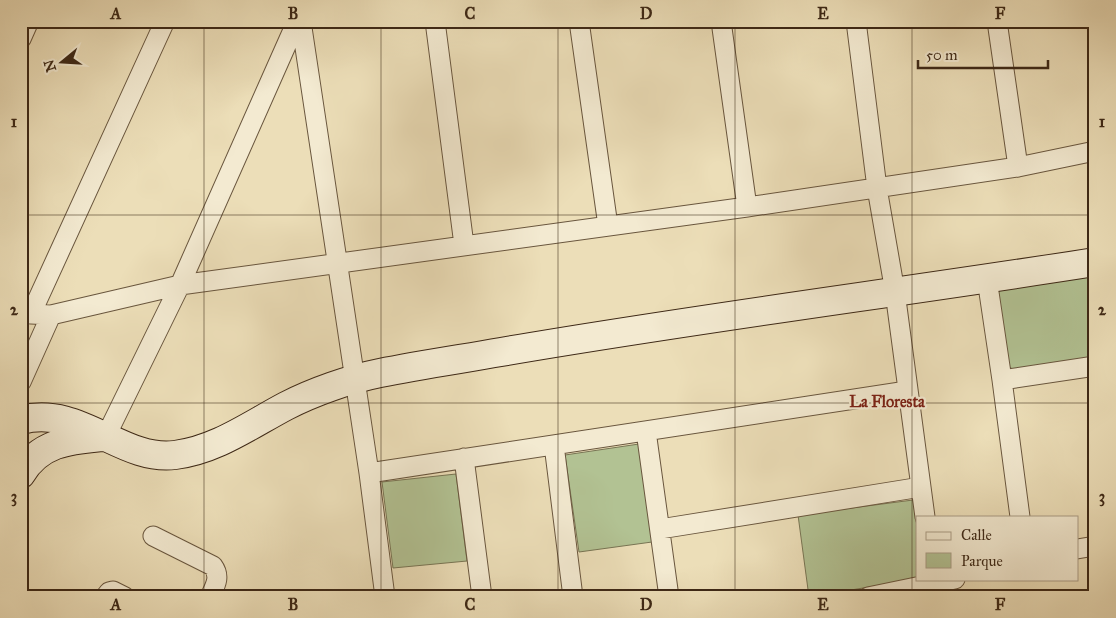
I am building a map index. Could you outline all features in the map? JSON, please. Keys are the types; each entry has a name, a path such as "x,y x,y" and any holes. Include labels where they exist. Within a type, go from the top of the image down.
{"main road":[{"path":"21,420 40,416 59,419 80,425 150,455 174,456 201,450 235,435 288,405 377,373 624,331 1095,262"},
{"path":"22,472 46,449 66,441 106,436"}],"street":[{"path":"21,39 29,21"},
{"path":"165,21 26,312 51,315 180,285 878,188 1018,167 1095,151"},
{"path":"299,21 338,262 385,597"},
{"path":"106,436 180,285 299,21"},
{"path":"434,21 464,245"},
{"path":"579,21 608,226"},
{"path":"721,21 747,207"},
{"path":"856,21 925,516"},
{"path":"997,21 1018,167"},
{"path":"987,279 1020,516"},
{"path":"21,382 51,315"},
{"path":"1002,380 1094,370"},
{"path":"369,473 907,391"},
{"path":"646,431 669,597"},
{"path":"554,445 574,597"},
{"path":"464,458 482,597"},
{"path":"660,529 921,487"},
{"path":"153,536 213,566 218,572 218,580 210,597"},
{"path":"1078,549 1095,546"},
{"path":"868,597 934,587 952,580"},
{"path":"105,597 109,592 113,591 125,597"}],"green space":[{"path":"1095,273 1095,358 1014,370 1008,366 996,292 1000,287"},
{"path":"639,444 652,542 579,552 565,455"},
{"path":"456,474 467,561 393,568 382,482"},
{"path":"913,500 916,520 916,579 809,597 798,515"}],"district":[{"name":"La Floresta","path":"887,401"}]}
